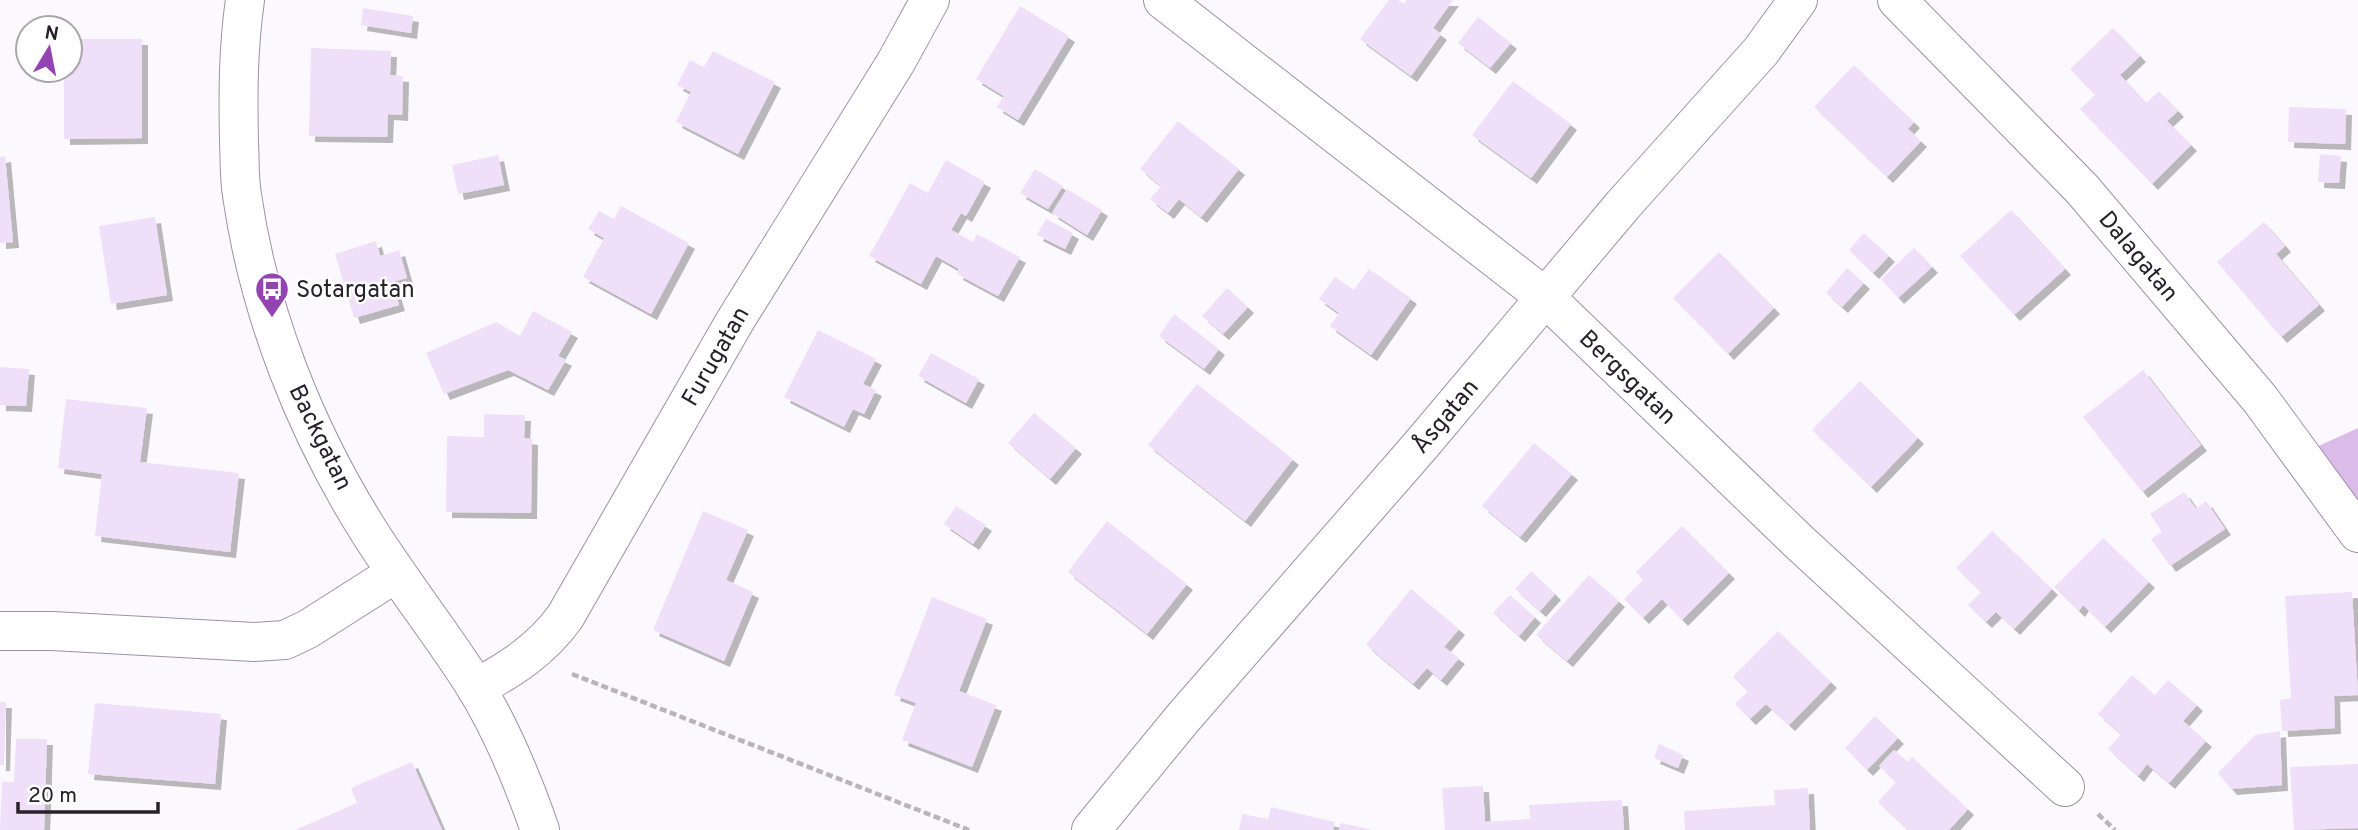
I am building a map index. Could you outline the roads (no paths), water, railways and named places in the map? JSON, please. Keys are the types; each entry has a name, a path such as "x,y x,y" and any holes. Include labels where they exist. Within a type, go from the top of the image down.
{"street":[{"name":"Backgatan","path":"245,0 239,39 237,86 242,193 255,265 282,354 321,446 369,531 476,688 510,756 540,830"},
{"name":"Furugatan","path":"476,688 532,653 551,637 565,617 734,321 895,62 930,0"},
{"name":"Bergsgatan","path":"1163,0 1545,297 1798,541 2066,787"},
{"name":"Åsgatan","path":"1091,830 1183,718 1421,445 1623,205 1760,51 1798,0"},
{"name":"Dalagatan","path":"1897,0 2082,189 2260,398 2358,533"},
{"path":"0,631 52,631 254,642 285,640 308,629 396,573"}],"place":[{"name":"Sotargatan","path":"272,319"}]}
